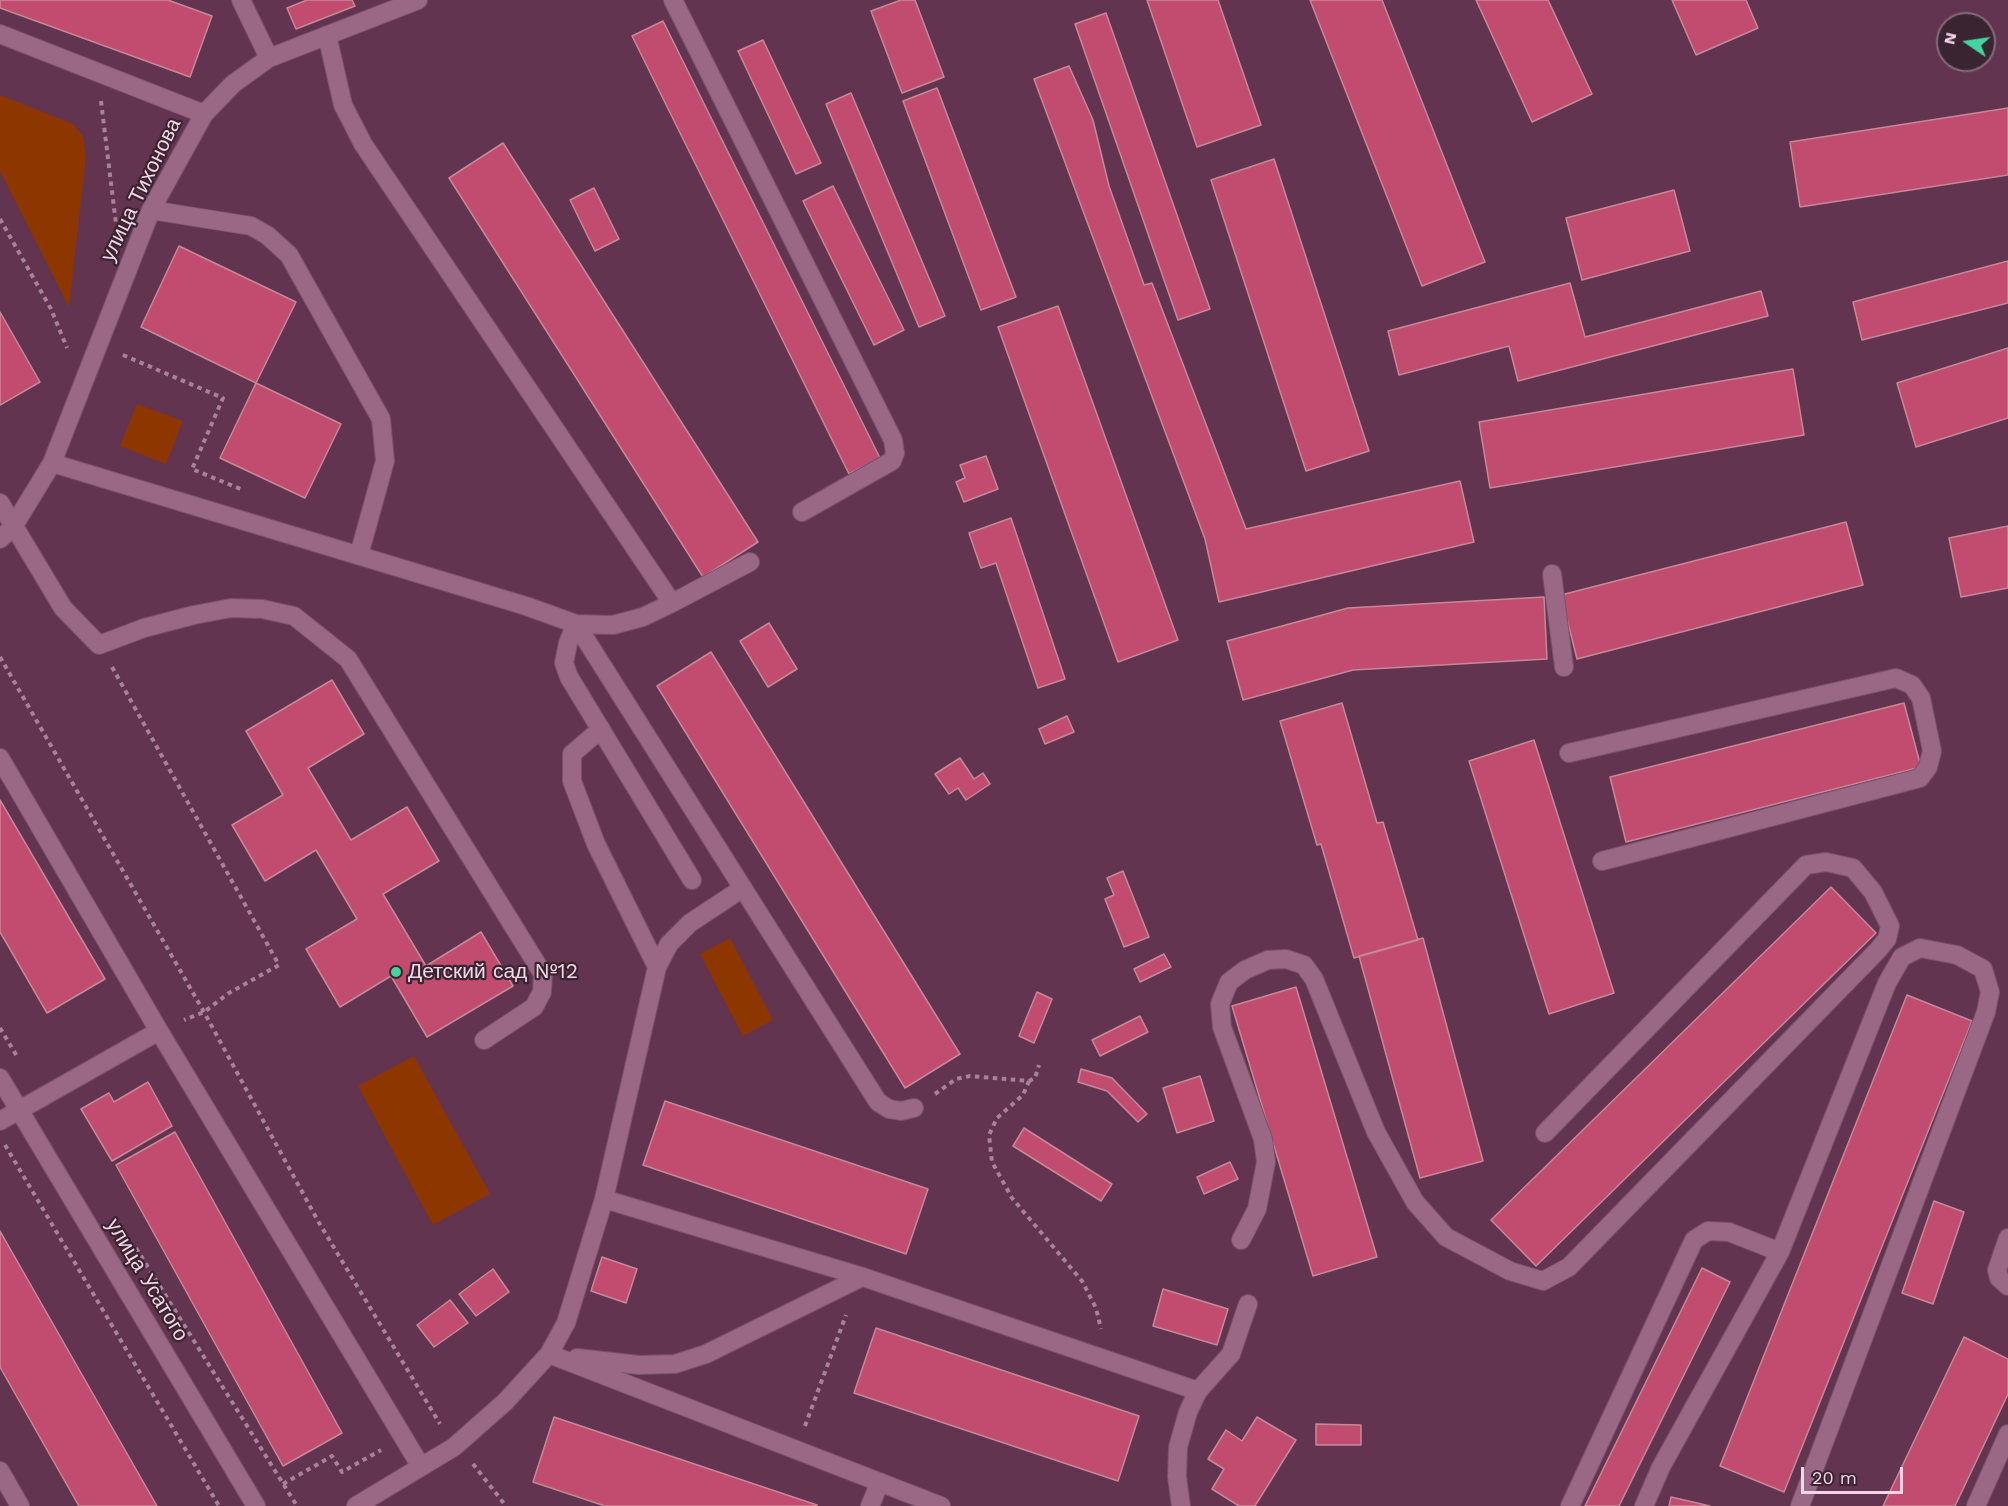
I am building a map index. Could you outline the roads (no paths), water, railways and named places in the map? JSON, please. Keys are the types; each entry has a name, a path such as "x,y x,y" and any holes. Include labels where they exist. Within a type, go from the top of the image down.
{"street":[{"path":"241,0 269,58"},
{"name":"улица Тихонова","path":"7,533 52,463 151,210 204,114 233,84 269,58 418,0"},
{"path":"673,0 893,440 895,453 891,461 802,512"},
{"path":"0,34 204,114"},
{"path":"327,35 343,105 363,144 672,603"},
{"path":"151,210 251,226 267,235 289,255 381,419 385,461 359,555"},
{"path":"52,463 359,555 576,624 613,625 643,617 750,562"},
{"path":"0,503 7,533 63,608 99,645 136,630 194,615 231,608 262,609 294,616 348,658 543,974 542,992 534,1007 484,1040"},
{"path":"1552,574 1564,668"},
{"path":"576,624 568,643 564,663 569,677 692,880"},
{"path":"576,624 878,1102 901,1111 914,1107"},
{"path":"1569,753 1896,678 1911,685 1921,698 1932,751 1928,767 1920,778 1602,861"},
{"path":"601,729 572,754 572,781 596,844 657,967"},
{"path":"0,758 159,1031 420,1465"},
{"path":"1241,1240 1257,1209 1266,1162 1263,1139 1222,1027 1220,1004 1229,982 1245,970 1268,960 1286,959 1304,965 1314,979 1376,1132 1415,1202 1446,1237 1510,1271 1543,1281 1556,1277 1569,1267 1878,950 1887,939 1890,926 1873,892 1853,868 1826,862 1806,865 1545,1133"},
{"path":"360,1505 420,1465 454,1447 505,1401 549,1354 566,1323 604,1199 657,967 669,944 690,923 743,888"},
{"path":"1644,1506 1661,1467 1780,1252 1887,984 1902,957 1920,948 1957,955 1983,969 1990,992 1986,1012 1800,1506"},
{"path":"0,1121 159,1031"},
{"name":"улица Усатого","path":"0,1078 256,1506"},
{"path":"604,1199 860,1276 1096,1354 1198,1391"},
{"path":"1570,1506 1694,1240 1708,1231 1729,1232 1780,1252"},
{"path":"2008,1238 1997,1270 1999,1278 2008,1286"},
{"path":"549,1354 639,1365 675,1364 706,1354 860,1278"},
{"path":"1181,1506 1177,1477 1178,1448 1188,1412 1198,1391 1231,1354 1248,1304"},
{"path":"549,1354 941,1506"},
{"path":"1976,1506 2008,1434"},
{"path":"0,1471 20,1506"},
{"path":"870,1506 880,1482"}],"place":[{"name":"Детский сад №12","path":"396,972"}]}
